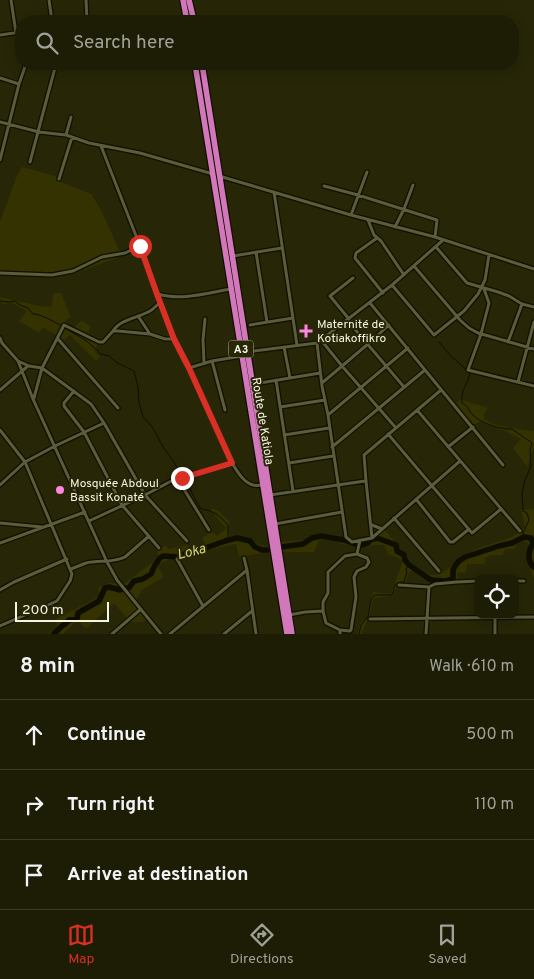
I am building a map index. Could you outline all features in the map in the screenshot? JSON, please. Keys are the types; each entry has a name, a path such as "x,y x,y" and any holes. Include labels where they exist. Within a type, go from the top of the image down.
{"highway":[{"path":"183,0 186,15"},
{"path":"189,0 193,15"},
{"name":"Route de Katiola","path":"196,70 232,256 263,485 287,634"},
{"name":"Route de Katiola","path":"203,70 231,289 245,354 270,495 292,634"}],"street":[{"path":"11,0 15,26"},
{"path":"49,0 51,15"},
{"path":"86,0 87,15"},
{"path":"0,36 15,33"},
{"path":"0,160 24,70"},
{"path":"30,162 54,70"},
{"path":"0,78 19,84"},
{"path":"66,135 71,117"},
{"path":"0,122 38,132 66,135 100,145 140,153 351,216 442,240 534,269"},
{"path":"59,179 72,137"},
{"path":"100,145 174,339 232,463 245,480 253,485 263,485"},
{"path":"351,216 367,172"},
{"path":"395,227 414,184"},
{"path":"324,186 437,220 435,238"},
{"path":"274,192 297,345"},
{"path":"368,220 377,238 404,275"},
{"path":"377,238 356,253 355,258 383,292"},
{"path":"189,368 245,354 317,343 392,285 442,240"},
{"path":"0,273 52,275 73,271 102,257 125,253 140,246"},
{"path":"436,247 467,283 509,296 522,304 534,307"},
{"path":"232,256 282,248"},
{"path":"256,252 267,322"},
{"path":"392,285 434,335 464,312 478,294 485,280 489,255"},
{"path":"414,266 457,317 469,328 481,334 534,349"},
{"path":"353,278 330,296 404,387"},
{"path":"482,288 489,304 468,370 534,386"},
{"path":"157,294 180,297 231,289"},
{"path":"33,398 42,368 66,325 99,342 103,342 117,325 148,312 160,302"},
{"path":"370,303 503,465"},
{"path":"508,342 522,304"},
{"path":"138,316 150,334"},
{"path":"250,326 293,318"},
{"path":"204,363 203,340 206,319"},
{"path":"518,382 534,322"},
{"path":"322,383 388,325"},
{"path":"113,331 150,334 165,339 174,339"},
{"path":"0,338 1,344 18,361 29,366 42,368 91,404 145,495 187,541"},
{"path":"58,339 118,408"},
{"path":"321,340 396,428"},
{"path":"317,343 346,538 352,542 372,538 460,461"},
{"path":"284,347 290,378"},
{"path":"328,415 408,348"},
{"path":"18,361 107,562 117,580 161,634"},
{"path":"212,361 225,410"},
{"path":"0,390 29,366"},
{"path":"332,447 425,370"},
{"path":"260,383 320,373"},
{"path":"276,380 293,491"},
{"path":"372,538 364,455 442,390"},
{"path":"74,391 64,403 64,406 84,432 122,505 159,548"},
{"path":"280,407 324,400"},
{"path":"417,410 520,531"},
{"path":"0,485 25,462 104,423"},
{"path":"448,447 473,427"},
{"path":"284,435 329,428"},
{"path":"0,626 57,601 70,581 72,574 25,462 1,433"},
{"path":"388,434 473,533 501,509"},
{"path":"288,463 333,456"},
{"path":"88,521 177,478 232,463"},
{"path":"177,478 209,530"},
{"path":"270,495 366,481"},
{"path":"416,499 450,542 453,542 469,529"},
{"path":"0,543 84,512"},
{"path":"274,524 342,512"},
{"path":"394,518 439,571"},
{"path":"0,522 43,527"},
{"path":"372,525 382,529"},
{"path":"71,569 86,563 121,559 149,536"},
{"path":"358,553 360,540"},
{"path":"358,553 367,558 369,562 366,567 357,570 354,577 356,597 351,630 340,632 326,623 323,611 328,593 328,572 345,556 358,553"},
{"path":"244,558 256,634"},
{"path":"0,590 66,559"},
{"path":"177,560 203,606"},
{"path":"170,634 247,570"},
{"path":"399,585 429,587 435,584 474,581"},
{"path":"519,581 524,581"},
{"path":"426,634 429,587"},
{"path":"113,634 141,610"},
{"path":"224,634 253,610"},
{"path":"289,615 323,611"},
{"path":"370,620 474,617"},
{"path":"519,617 534,617"},
{"path":"495,619 495,634"}],"shaded area":[{"path":"22,167 55,176 58,181 91,194 100,208 122,256 73,274 0,271 0,222"},
{"path":"54,293 61,293 71,317 65,321 73,328 82,320 91,327 88,332 99,340 95,351 100,357 96,361 70,335 64,340 43,327 39,333 19,321 27,311 12,303 4,304 0,302 0,297 51,307"},
{"path":"460,399 488,408 484,414 484,419 490,422 508,428 534,431 534,445 527,467 513,448 521,439 480,422 474,425 456,404"},
{"path":"212,508 220,512 230,522 228,532 230,536 252,540 268,547 268,552 239,557 236,544 175,557 157,565 164,577 143,589 136,600 149,616 143,622 130,622 114,603 86,629 78,620 63,634 48,634 57,629 56,619 100,596 98,588 108,583 124,584 159,557 157,552 166,545 168,549 187,545 190,550 206,546 202,538 212,532 217,536 226,528 211,511"},
{"path":"534,509 534,578 528,558 529,544 524,541 516,544 515,549 505,549 503,555 493,555 485,558 485,564 467,564 466,572 457,573 457,581 433,583 415,572 409,571 406,584 397,585 393,596 375,598 373,600 369,617 361,634 357,634 361,622 367,617 373,592 391,594 403,560 388,554 384,545 374,545 361,549 329,540 319,540 314,552 283,552 281,542 329,535 354,543 371,540 385,530 413,565 430,575 436,575 447,570 463,555 512,537 525,527 521,510"}],"waterway":[{"path":"0,301 15,301 28,308 33,314 62,326"},
{"path":"65,328 88,342 101,354 109,356 116,362 134,371 143,417 153,428 162,445 184,475"},
{"path":"439,342 470,373 463,391 462,403 473,415 491,425 512,429 532,443 530,450 531,466 522,493 523,511 527,513 529,520 523,533 524,537"},
{"path":"186,478 190,490 201,509 213,512 219,516 228,525 228,536 231,539"},
{"path":"281,547 303,544 312,538 321,536 344,540 360,546 377,538 396,545 397,551 404,555 409,565 431,580 446,581 453,579 455,566 465,557 512,543 524,537 531,538 533,544 529,553 529,559 534,567"},
{"name":"Loka","path":"54,634 69,620 77,619 78,613 99,601 105,588 109,587 120,590 129,588 134,581 143,579 151,574 155,565 163,556 179,557 189,552 237,538 250,541 255,547 267,550"},
{"path":"359,634 361,625 368,616 371,600 375,595 392,595 396,584 404,582 409,565"}],"place":[{"name":"Maternité de Kotiakoffikro","path":"306,331"},
{"name":"Mosquée Abdoul Bassit Konaté","path":"60,490"}],"route":[{"path":"140,246 174,339 232,463 182,478"}]}
